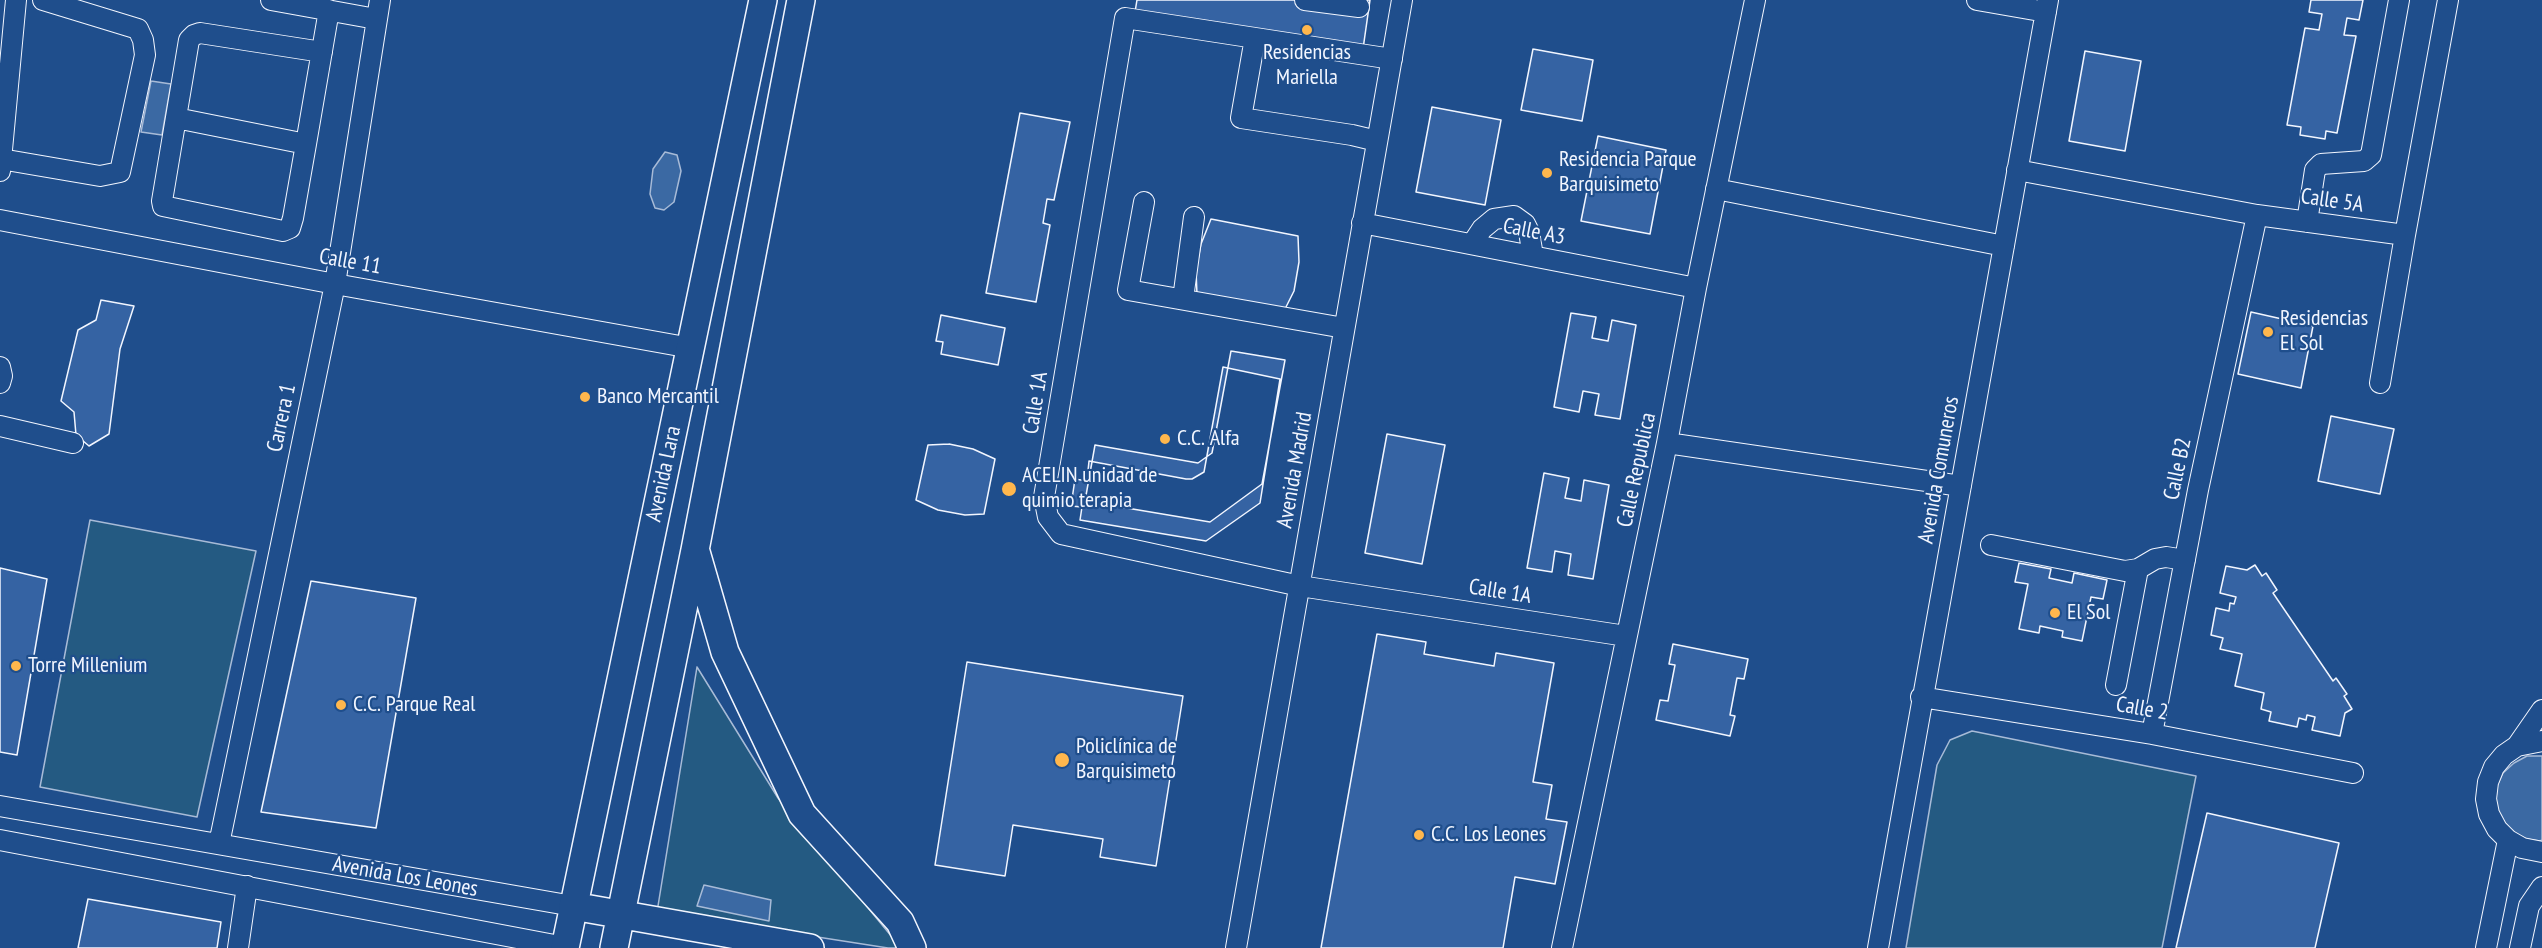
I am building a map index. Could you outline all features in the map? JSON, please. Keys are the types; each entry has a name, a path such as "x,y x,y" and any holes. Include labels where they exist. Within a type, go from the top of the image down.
{"street":[{"path":"16,0 1,165 100,176 120,171 145,55 143,40 138,29 43,0"},
{"path":"271,0 329,10 378,9"},
{"name":"Avenida Lara","path":"566,948 763,0"},
{"name":"Avenida Lara","path":"614,948 695,550 801,0"},
{"path":"1305,0 1359,7"},
{"name":"Avenida Madrid","path":"1236,948 1402,0"},
{"name":"Calle Republica","path":"1562,948 1667,443 1755,0"},
{"path":"1977,0 2047,6"},
{"path":"2307,222 2315,170 2321,164 2364,160 2371,155 2399,0"},
{"path":"2380,383 2448,0"},
{"name":"Avenida Comuneros","path":"1878,948 2047,6"},
{"name":"Carrera 1","path":"219,844 334,284 378,9"},
{"name":"Calle 1A","path":"1392,59 1255,38 1126,9 1044,497 1048,517 1061,534 1300,586 1626,636"},
{"path":"322,52 200,33 194,35 189,40 163,206 283,231 290,228 293,218 322,52 329,10"},
{"path":"1255,38 1241,118 1377,141"},
{"path":"176,118 306,144"},
{"name":"Calle 5A","path":"2017,170 2257,214 2405,235"},
{"path":"1716,189 2004,246"},
{"path":"1144,202 1128,290 1344,328"},
{"name":"Calle B2","path":"2152,734 2185,560 2257,214"},
{"path":"1472,244 1482,229 1494,219 1514,216 1525,224 1529,232 1533,256"},
{"path":"1183,299 1194,217"},
{"name":"Calle 11","path":"0,220 334,284 691,348"},
{"name":"Calle A3","path":"1362,223 1696,288"},
{"path":"0,368 2,376 0,383"},
{"path":"0,426 73,443"},
{"path":"1667,443 1961,486"},
{"path":"1991,545 2125,571 2138,569 2155,559 2166,557 2185,560"},
{"path":"695,550 725,652 802,814 900,922 912,948"},
{"path":"2116,685 2138,569"},
{"name":"Calle 2","path":"1922,697 2152,734 2353,773"},
{"path":"2542,710 2517,746 2504,755 2494,767 2488,782 2486,799 2489,814 2497,829 2508,840 2522,848 2542,852"},
{"path":"2517,746 2542,741"},
{"name":"Avenida Los Leones","path":"0,806 810,948"},
{"name":"Avenida Los Leones","path":"0,840 566,948"},
{"path":"2486,948 2508,840"},
{"path":"238,948 247,886"},
{"path":"2520,948 2529,906 2542,887"}],"shaded area":[{"path":"151,81 171,84 162,135 141,132"},
{"path":"665,152 677,155 681,171 674,202 664,210 655,208 650,194 653,169"},
{"path":"90,520 256,551 197,817 40,787"},
{"path":"697,667 778,798 901,948 888,948 657,912"},
{"path":"1972,731 2196,776 2162,948 1906,948 1937,765 1950,740"},
{"path":"2527,756 2542,756 2542,840 2540,841 2515,834 2498,813 2497,786 2503,773 2514,763"},
{"path":"704,885 771,900 769,921 697,906"}],"building":[{"name":"Residencias Mariella","path":"1137,0 1370,0 1363,49 1135,12"},
{"path":"2311,0 2363,0 2359,20 2347,18 2344,35 2356,36 2337,133 2326,131 2325,139 2300,135 2301,127 2287,125 2305,28 2319,30 2322,14 2309,12"},
{"path":"1533,49 1593,60 1582,121 1521,110"},
{"path":"2085,51 2141,61 2125,151 2069,141"},
{"path":"1432,107 1501,120 1485,205 1416,192"},
{"path":"1020,113 1070,122 1054,200 1047,199 1043,223 1050,225 1036,302 986,293"},
{"path":"1598,136 1666,150 1650,234 1581,221"},
{"path":"1211,219 1298,236 1299,262 1294,291 1284,311 1197,295 1196,270 1201,244"},
{"path":"101,300 134,306 120,349 109,434 89,446 76,435 74,412 61,401 78,330 96,320"},
{"path":"2251,312 2313,326 2301,388 2238,374"},
{"path":"1571,313 1596,317 1592,338 1608,341 1612,320 1636,325 1620,419 1595,415 1599,394 1583,391 1579,412 1554,407"},
{"path":"941,315 1005,328 998,365 941,354 943,342 936,341"},
{"path":"1231,351 1285,360 1262,484 1210,522 1085,501 1095,445 1198,463 1212,453"},
{"path":"1223,367 1280,379 1260,503 1206,541 1080,520 1082,507 1071,506 1075,479 1087,481 1089,461 1186,479 1192,479 1204,472"},
{"path":"2331,416 2394,429 2380,494 2318,481"},
{"path":"1387,434 1445,445 1422,564 1365,553"},
{"path":"949,444 973,449 995,459 984,514 965,515 938,510 916,500 928,445"},
{"path":"1544,473 1569,478 1565,498 1581,501 1584,480 1609,485 1593,579 1568,575 1571,554 1555,551 1552,572 1527,568"},
{"name":"El Sol","path":"2019,563 2051,569 2049,578 2072,583 2074,573 2107,580 2103,599 2091,597 2082,641 2062,637 2063,631 2040,626 2039,633 2019,629 2028,584 2015,582"},
{"path":"2255,565 2262,576 2266,573 2277,590 2273,593 2333,681 2336,678 2347,694 2344,696 2352,709 2345,713 2340,736 2312,730 2315,717 2307,715 2306,720 2299,718 2297,727 2269,721 2271,712 2261,709 2264,693 2235,686 2242,654 2220,649 2223,638 2211,635 2216,608 2229,611 2230,603 2234,604 2236,597 2220,593 2226,566 2247,570"},
{"name":"Torre Millenium","path":"0,568 47,579 17,755 0,752"},
{"name":"C.C. Parque Real","path":"311,581 416,598 376,828 261,812"},
{"path":"1377,634 1426,642 1424,654 1494,666 1496,653 1554,663 1533,782 1552,785 1546,819 1567,822 1555,884 1515,877 1503,948 1321,948"},
{"path":"1673,644 1748,659 1744,679 1737,678 1730,715 1735,716 1730,736 1656,720 1660,700 1668,701 1675,665 1669,664"},
{"name":"Policlínica de Barquisimeto","path":"967,662 1183,696 1156,866 1100,857 1103,839 1013,825 1005,876 935,865"},
{"path":"2207,813 2339,843 2315,948 2176,948"},
{"path":"88,899 221,922 217,948 78,948"}],"place":[{"name":"Residencias Mariella","path":"1307,30"},
{"name":"Residencia Parque Barquisimeto","path":"1547,173"},
{"name":"Residencias El Sol","path":"2268,332"},
{"name":"Banco Mercantil","path":"585,397"},
{"name":"C.C. Alfa","path":"1165,439"},
{"name":"ACELIN unidad de quimio terapia","path":"1009,489"},
{"name":"El Sol","path":"2055,613"},
{"name":"Torre Millenium","path":"16,666"},
{"name":"C.C. Parque Real","path":"341,705"},
{"name":"Policlínica de Barquisimeto","path":"1062,760"},
{"name":"C.C. Los Leones","path":"1419,835"}]}
